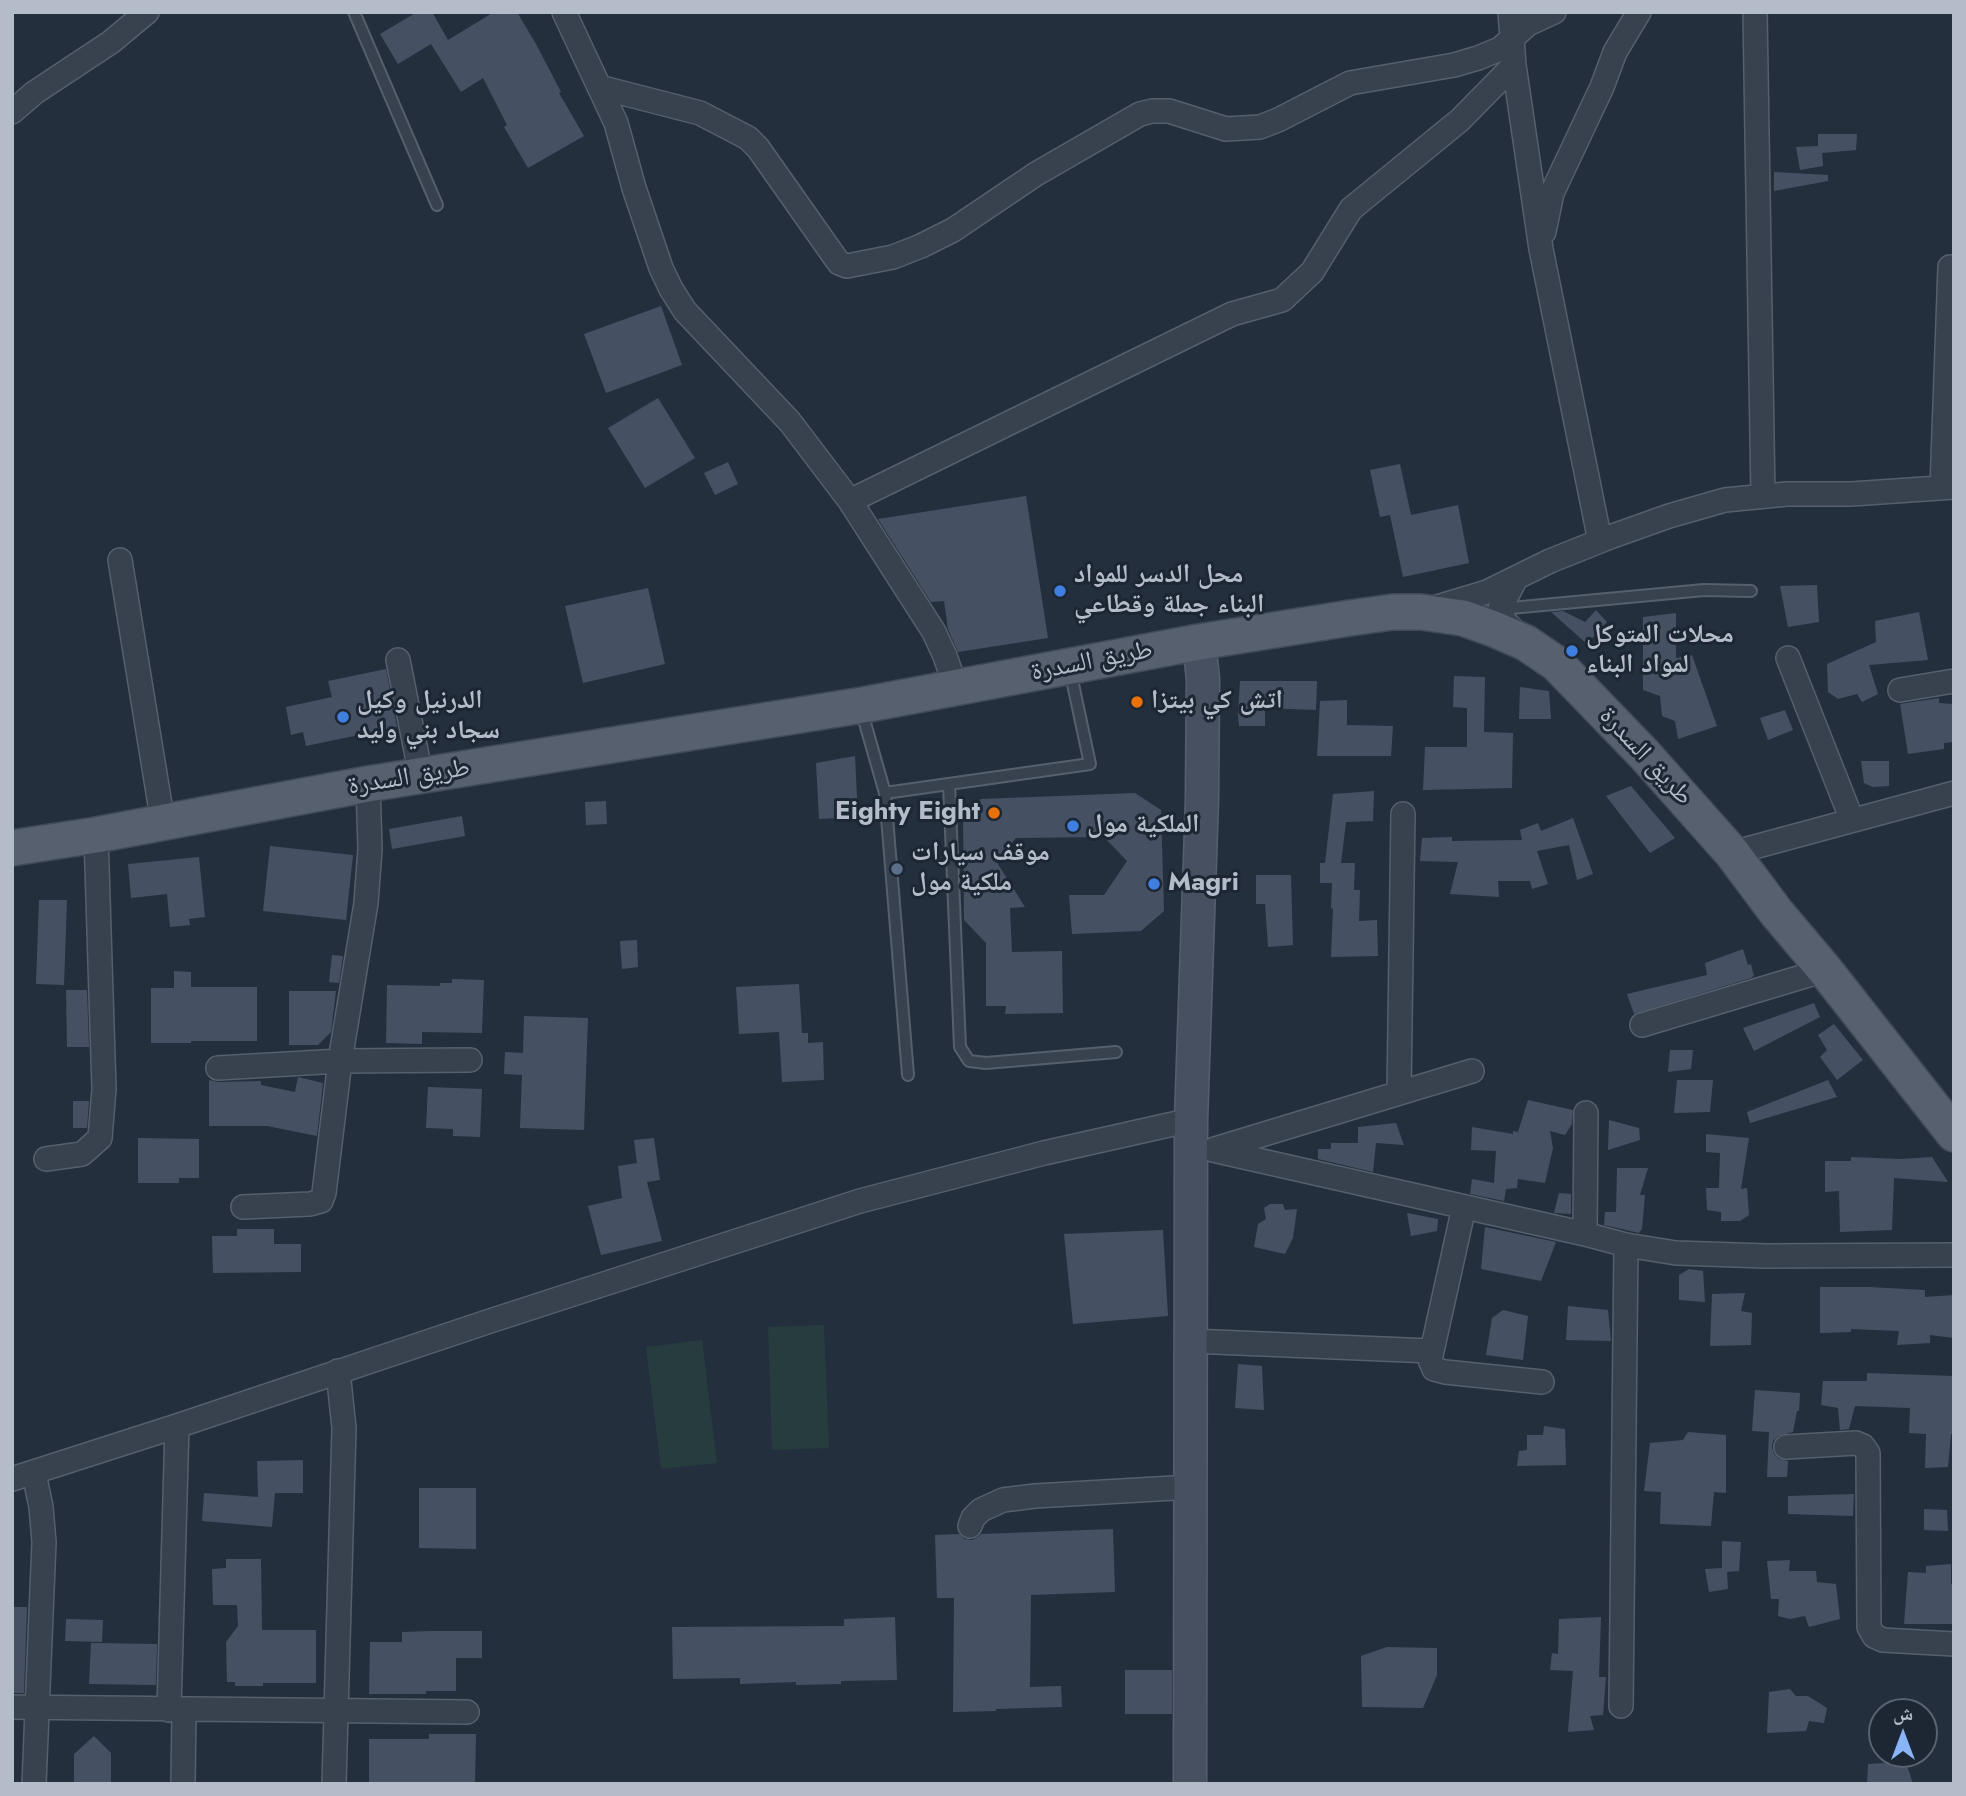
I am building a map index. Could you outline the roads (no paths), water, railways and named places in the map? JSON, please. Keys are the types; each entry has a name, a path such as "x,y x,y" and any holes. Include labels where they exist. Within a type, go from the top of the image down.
{"main road":[{"name":"طريق السدرة","path":"12,848 163,823 368,784 860,706 1199,642 1349,618 1393,612 1421,612 1463,618 1526,643 1557,664 1644,754 1732,853 1954,1134"}],"street":[{"path":"12,112 34,93 111,42 147,12"},
{"path":"564,12 616,123 661,268 678,300 685,311 790,422 850,501 934,632 956,688"},
{"path":"1510,12 1514,65 1541,249 1600,541"},
{"path":"599,87 700,113 748,138 758,148 839,263 847,266 893,257 932,241 953,230 1036,174 1140,114 1169,111 1226,129 1260,127 1350,83 1454,65 1500,49 1528,24 1555,12"},
{"path":"1541,249 1552,193 1602,87 1615,52 1639,12"},
{"path":"1755,12 1763,496"},
{"path":"850,501 1232,314 1282,300 1312,272 1352,209 1460,120 1514,65"},
{"path":"1421,612 1487,592 1550,561 1600,541 1669,516 1725,500 1787,494 1851,494 1948,487 1950,267"},
{"path":"120,559 163,823"},
{"path":"1516,578 1500,609 1505,622 1526,643"},
{"path":"1190,1784 1191,1341 1202,1152 1191,1119 1202,800 1203,679 1199,642"},
{"path":"1788,658 1852,820"},
{"path":"398,660 421,776"},
{"path":"1900,690 1954,681"},
{"path":"243,1207 310,1204 321,1201 324,1193 340,1061 366,903 369,875 368,784"},
{"path":"1732,853 1954,793"},
{"path":"1399,1093 1403,814"},
{"path":"46,1159 82,1154 100,1138 104,1089 96,835"},
{"path":"1643,1025 1825,970"},
{"path":"218,1069 340,1061 470,1060"},
{"path":"1202,1152 1472,1071"},
{"path":"1585,1234 1586,1113"},
{"path":"12,1479 860,1201 1044,1153 1191,1119"},
{"path":"1202,1152 1676,1254 1954,1255"},
{"path":"1464,1207 1431,1351 1430,1360 1434,1369 1542,1382"},
{"path":"1621,1706 1626,1245"},
{"path":"1191,1341 1431,1351"},
{"path":"334,1784 344,1428 338,1371"},
{"path":"177,1426 177,1710 183,1784"},
{"path":"1786,1447 1856,1443 1863,1446 1868,1453 1869,1627 1874,1636 1883,1640 1954,1644"},
{"path":"34,1472 44,1542 34,1784"},
{"path":"970,1526 981,1510 1003,1500 1191,1487"},
{"path":"12,1707 467,1712"}],"lane":[{"path":"354,12 437,205"},
{"path":"1500,609 1704,590 1751,591"},
{"path":"885,793 1090,764 1070,667"},
{"path":"860,706 885,793 908,1075"},
{"path":"948,784 960,1047 970,1061 986,1063 1116,1052"}],"place":[{"name":"محل الدسر للمواد البناء جملة وقطاعي","path":"1060,591"},
{"name":"محلات المتوكل لمواد البناء","path":"1572,651"},
{"name":"اتش كي بيتزا","path":"1137,702"},
{"name":"الدرنيل وكيل سجاد بني وليد","path":"343,717"},
{"name":"Eighty Eight","path":"994,813"},
{"name":"الملكية مول","path":"1073,826"},
{"name":"موقف سيارات ملكية مول","path":"897,869"},
{"name":"Magri","path":"1154,884"}]}
